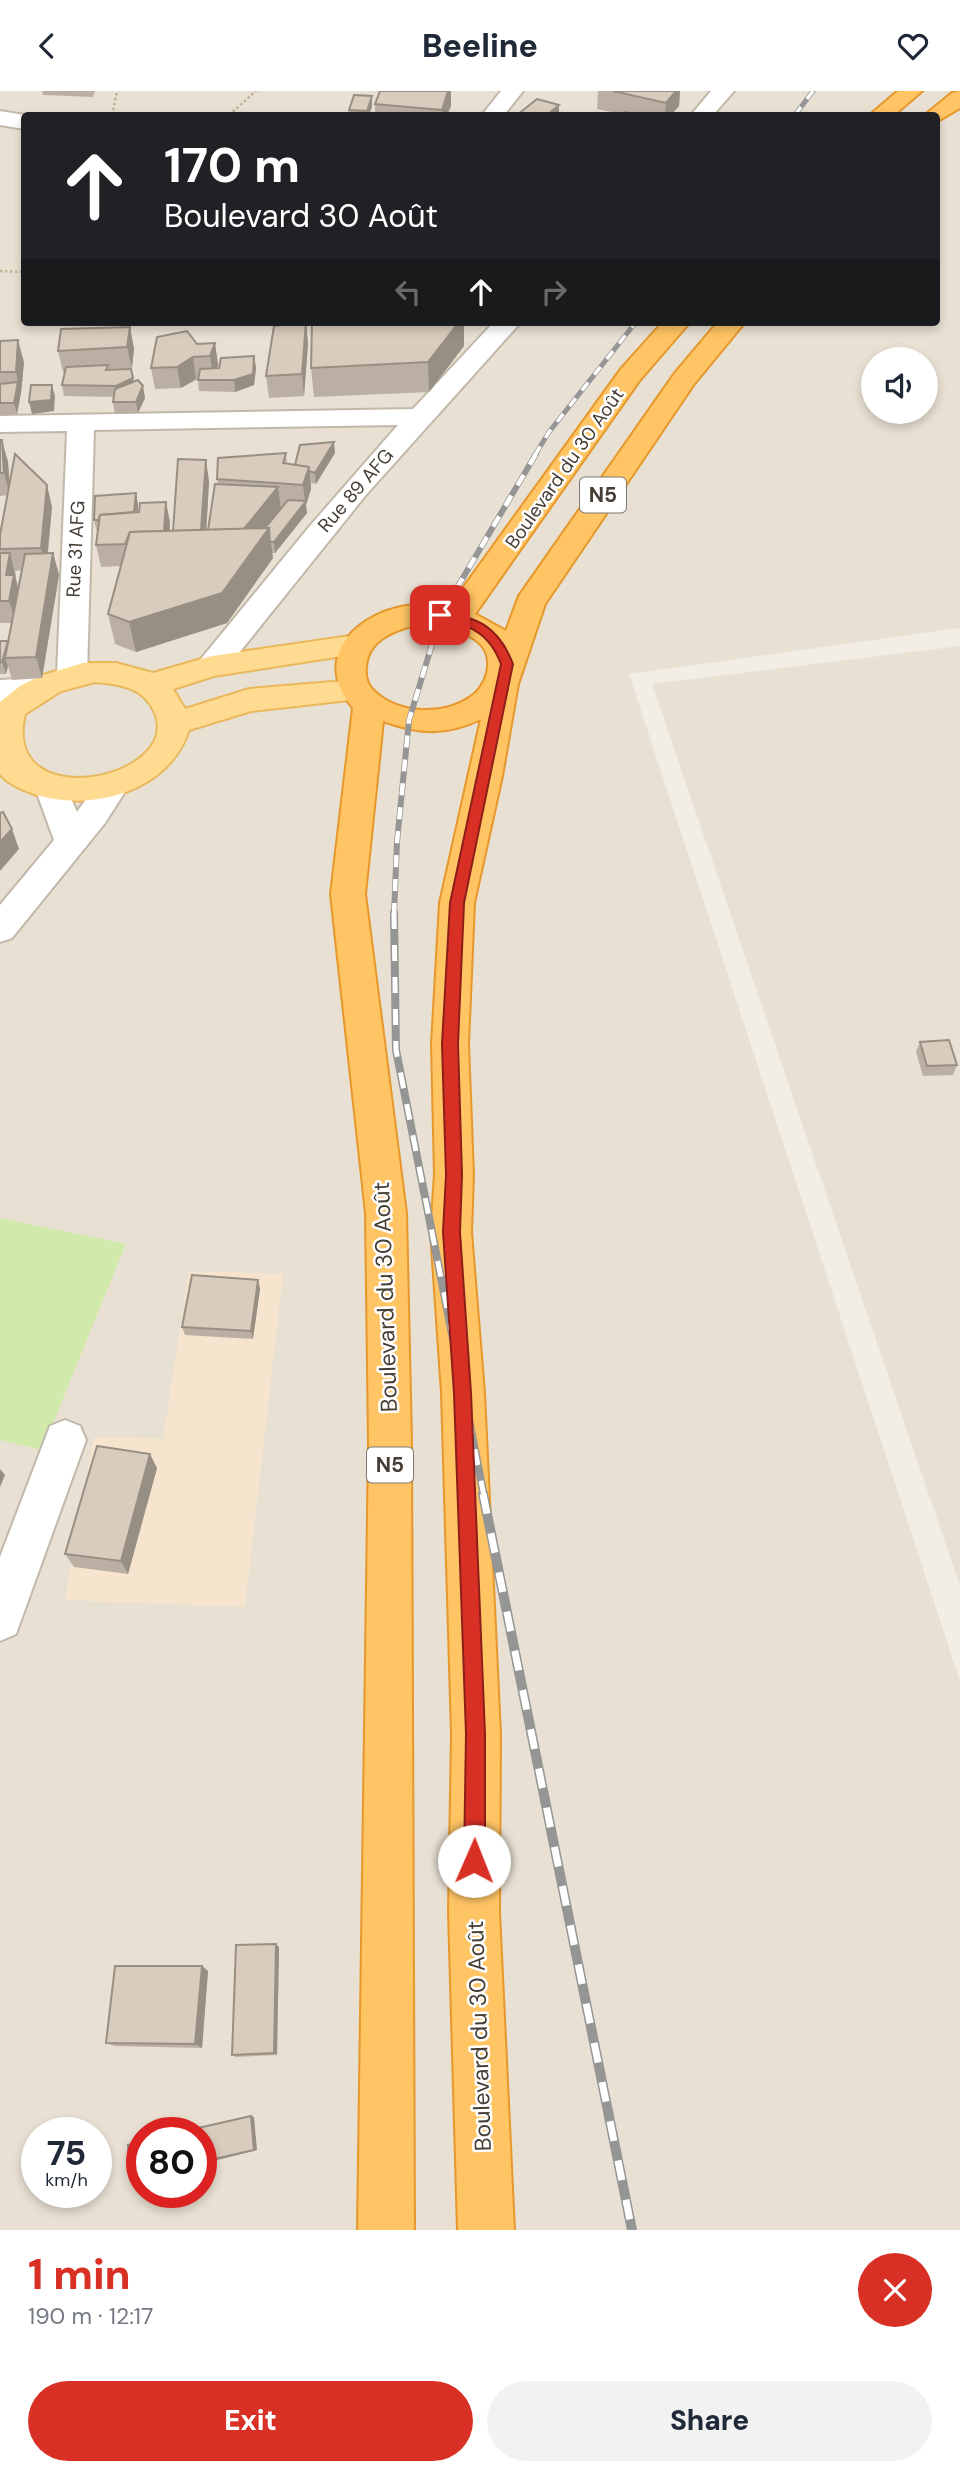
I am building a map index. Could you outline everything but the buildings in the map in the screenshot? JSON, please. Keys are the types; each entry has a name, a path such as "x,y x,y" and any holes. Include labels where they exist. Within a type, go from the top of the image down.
{"highway":[{"path":"885,112 911,91"},
{"path":"940,112 960,97"},
{"name":"Boulevard du 30 Août","path":"457,618 630,375 673,326"},
{"name":"Boulevard du 30 Août","path":"486,2230 474,1912 476,1734 463,1393 451,1232 454,1175 450,1044 457,903 486,776 503,684 530,603 684,379 729,326"},
{"path":"415,615 457,618 482,628 500,644 507,664 503,684 492,698 476,710 455,718 409,720 387,714 362,697 349,675 350,660 357,645 371,631 392,621 415,615"},
{"name":"Boulevard du 30 Août","path":"362,697 348,894 386,1213 390,1443 386,2230"}],"main road":[{"path":"150,685 212,666 357,645"},
{"path":"95,672 117,673 150,685 165,699 175,723 169,742 148,767 114,784 91,789 26,786 7,761 2,743 12,700 72,675 95,672"},
{"path":"175,723 249,700 362,697"}],"street":[{"path":"495,112 512,91"},
{"path":"705,112 723,91"},
{"path":"0,118 21,122"},
{"name":"Rue 89 AFG","path":"212,666 356,486 504,326"},
{"path":"0,424 419,417"},
{"name":"Rue 31 AFG","path":"72,675 81,423"},
{"path":"0,929 114,784"},
{"path":"26,786 71,842"},
{"path":"0,1618 65,1440"}],"path":[{"path":"113,112 117,91"},
{"path":"232,112 256,91"},
{"path":"0,271 21,272"}],"shaded area":[{"path":"0,91 960,91 960,628 629,674 960,1681 960,2230 0,2230"},
{"path":"960,646 960,1586 652,684"},
{"path":"189,1271 283,1274 245,1607 65,1600 94,1437 163,1439"}],"green space":[{"path":"0,1218 126,1244 42,1450 0,1440"}],"railway":[{"path":"797,112 813,91"},
{"path":"535,455 549,432 633,326"},
{"path":"394,914 397,842 409,720 441,615 536,454"},
{"path":"394,914 396,1050 484,1496"},
{"path":"483,1494 632,2230"}],"route":[{"path":"440,615 457,618 482,628 500,644 507,664 486,776 457,903 450,1044 454,1175 451,1232 463,1393 476,1734 474,1861"}]}
